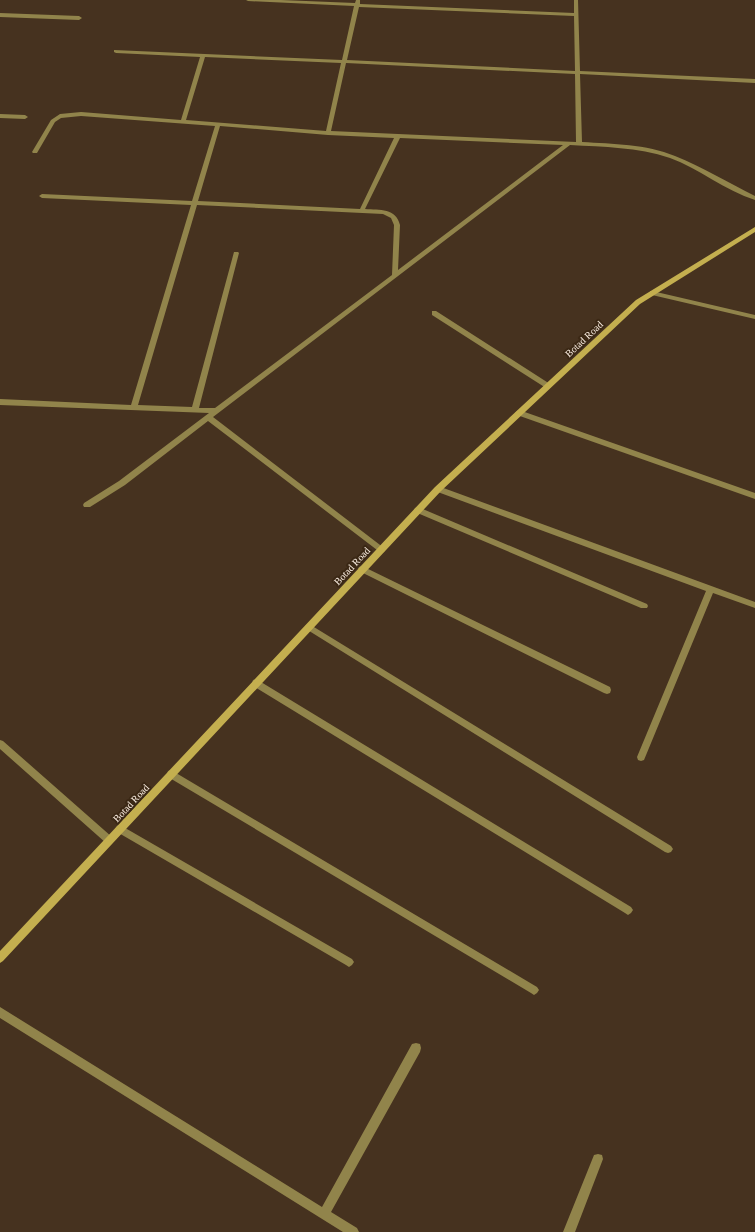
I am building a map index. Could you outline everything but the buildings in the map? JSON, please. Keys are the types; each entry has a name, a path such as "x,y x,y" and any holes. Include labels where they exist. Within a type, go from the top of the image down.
{"main road":[{"name":"Botad Road","path":"0,958 438,489 638,302 755,229"}],"street":[{"path":"248,0 358,2 576,15"},
{"path":"576,0 576,73 579,144"},
{"path":"328,133 358,2"},
{"path":"0,15 79,18"},
{"path":"116,51 755,81"},
{"path":"183,122 203,56"},
{"path":"35,152 53,121 60,116 81,114 328,133 626,146 667,155 755,198"},
{"path":"0,116 25,117"},
{"path":"134,407 218,125"},
{"path":"362,210 398,136"},
{"path":"87,505 122,483 569,143"},
{"path":"42,196 384,212 393,215 396,219 395,275"},
{"path":"195,410 236,253"},
{"path":"652,293 755,317"},
{"path":"434,313 548,386"},
{"path":"0,402 216,411"},
{"path":"519,413 755,496"},
{"path":"208,418 381,550"},
{"path":"438,489 755,605"},
{"path":"418,510 644,606"},
{"path":"362,569 608,690"},
{"path":"641,757 711,589"},
{"path":"309,627 668,849"},
{"path":"256,683 628,910"},
{"path":"0,744 109,840"},
{"path":"171,774 534,990"},
{"path":"120,829 349,962"},
{"path":"0,1012 353,1232"},
{"path":"324,1214 416,1048"},
{"path":"569,1232 598,1159"}]}
